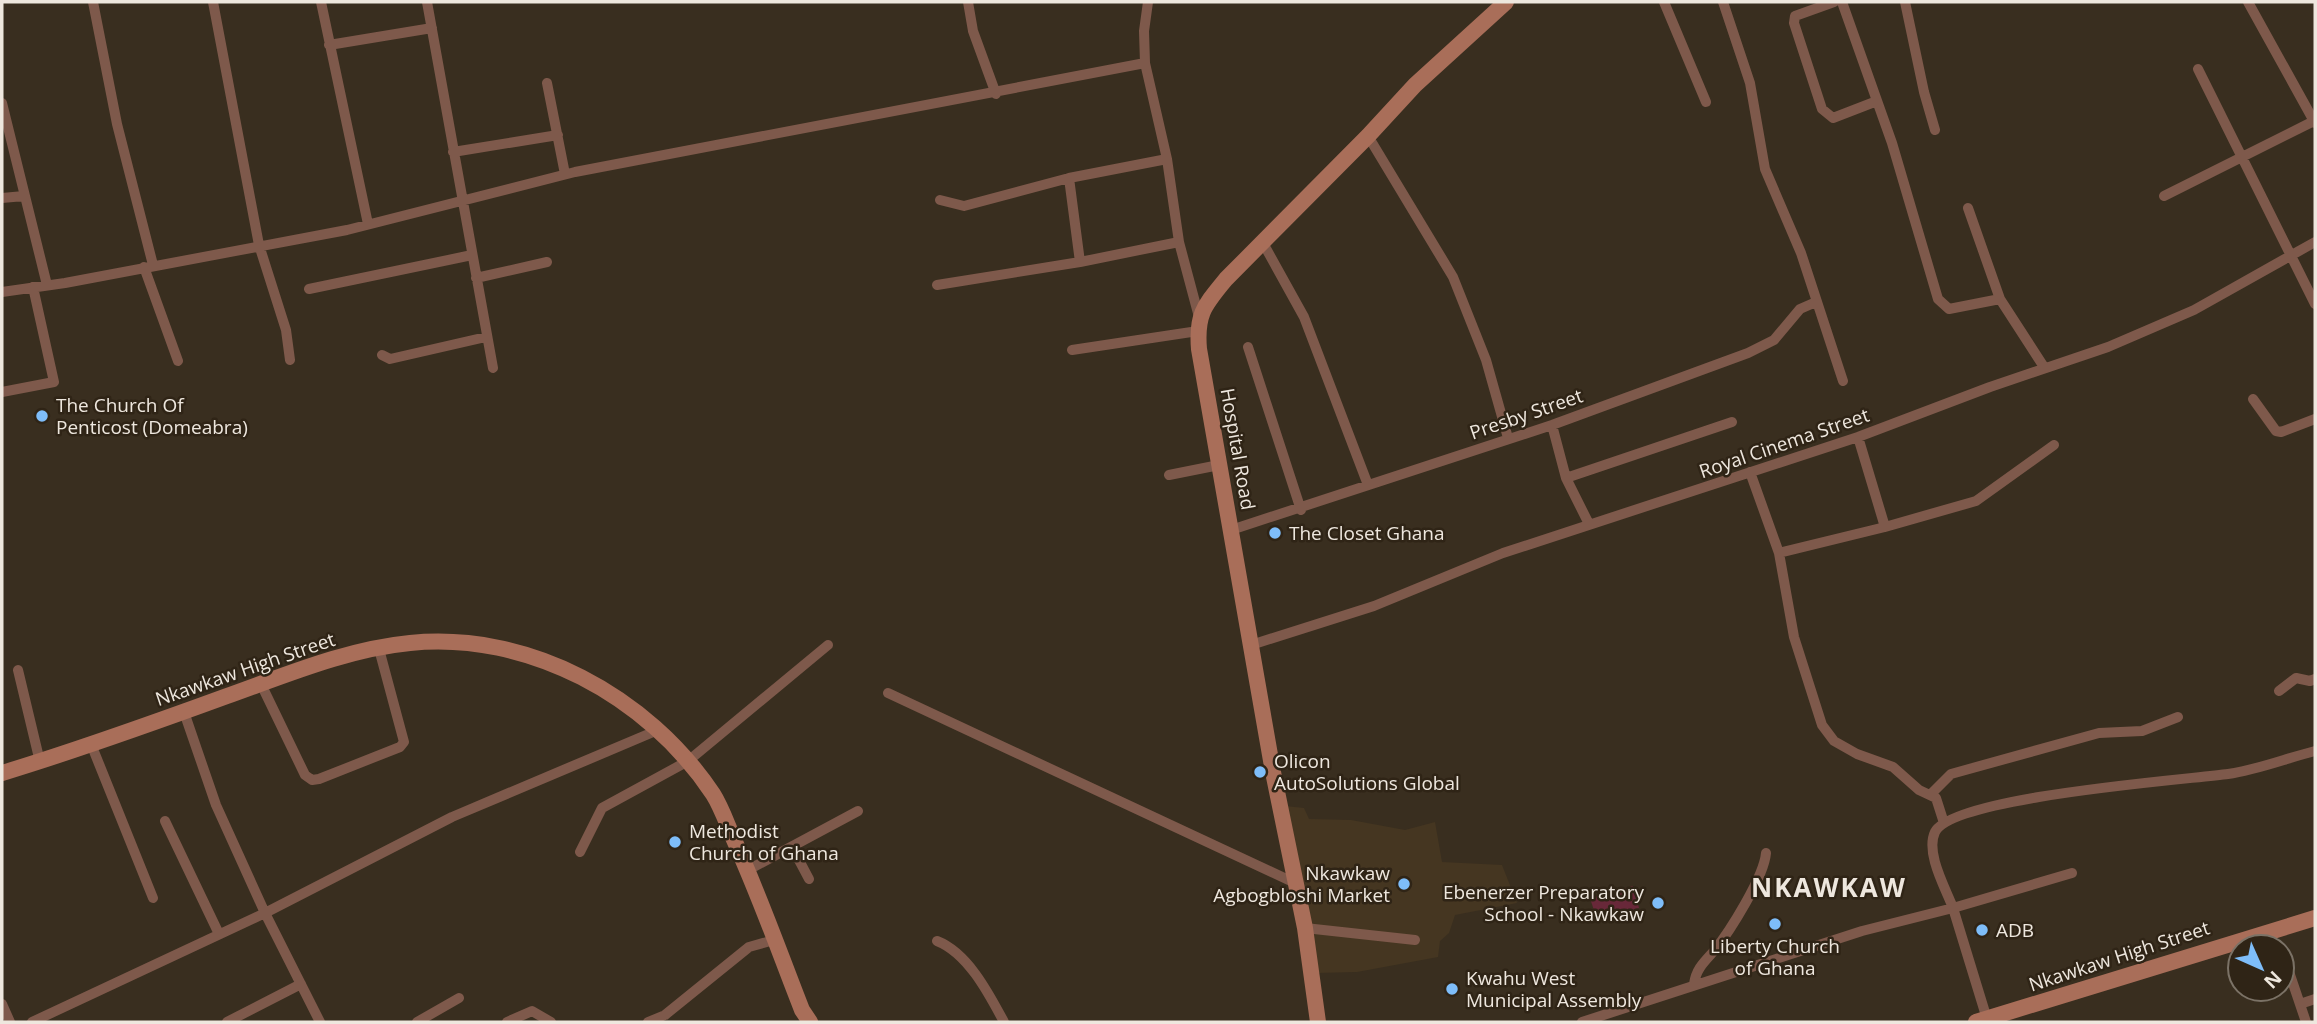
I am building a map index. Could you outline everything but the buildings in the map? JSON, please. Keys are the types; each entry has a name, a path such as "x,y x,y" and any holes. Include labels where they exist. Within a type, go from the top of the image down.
{"main road":[{"path":"1198,324 1207,301 1415,85 1506,2"},
{"name":"Hospital Road","path":"1198,324 1219,465 1273,772 1305,928 1318,1022"},
{"name":"Nkawkaw High Street","path":"2,773 341,657 409,643 456,641 538,659 596,684 658,730 688,761 714,796 748,870 802,1010 810,1022"},
{"name":"Nkawkaw High Street","path":"1982,1021 2315,918"}],"street":[{"path":"93,2 149,266 178,361"},
{"path":"213,2 259,245 286,330 290,360"},
{"path":"321,2 368,223"},
{"path":"427,2 493,368"},
{"path":"968,2 973,31 996,94"},
{"path":"1072,350 1198,324 1179,242 1167,159 1145,63 1144,31 1148,2"},
{"path":"1664,2 1706,102"},
{"path":"1723,2 1750,83 1765,169 1801,253 1843,381"},
{"path":"1794,2 1795,28 1825,113 1833,118 1877,101"},
{"path":"1796,16 1834,2"},
{"path":"1842,2 1877,101 1938,299 1949,309 2000,299"},
{"path":"1905,2 1924,92 1936,130"},
{"path":"2164,196 2243,158 2313,116 2248,2"},
{"path":"329,45 432,28"},
{"path":"2,292 368,223 462,203 565,174 892,110 996,94 1145,63"},
{"path":"2198,69 2315,304"},
{"path":"547,83 565,174"},
{"path":"2,108 47,285"},
{"path":"453,152 558,135"},
{"path":"1368,136 1453,277 1486,360 1508,438"},
{"path":"940,200 964,206 1069,178 1167,159"},
{"path":"1069,178 1080,262"},
{"path":"2,198 24,197"},
{"path":"1968,208 2000,299 2044,367"},
{"path":"937,285 1080,262 1179,242"},
{"name":"Royal Cinema Street","path":"1251,645 1374,606 1503,553 1858,438 2160,326 2315,242"},
{"path":"1263,243 1304,317 1368,485"},
{"path":"309,289 472,255"},
{"path":"476,278 547,262"},
{"path":"2,392 54,382 33,287"},
{"name":"Presby Street","path":"1231,530 1301,510 1368,485 1552,425 1748,353 1773,341 1800,309 1816,302"},
{"path":"382,355 390,359 486,337"},
{"path":"1248,347 1301,510"},
{"path":"2253,399 2276,431 2281,432 2315,419"},
{"path":"1566,478 1732,422"},
{"path":"1552,425 1566,478 1589,524"},
{"path":"1858,438 1885,527"},
{"path":"1779,553 1976,501 2054,445"},
{"path":"1169,475 1219,465"},
{"path":"1751,472 1779,553 1794,637 1822,724 1834,741 1857,754 1893,767 1919,790 1936,798 1944,823"},
{"path":"580,852 602,808 688,761 828,645"},
{"path":"261,684 305,775 312,780 319,779 400,747 404,742 379,649"},
{"path":"18,670 40,762"},
{"path":"2278,691 2297,678 2310,681 2315,679"},
{"path":"888,693 1295,883"},
{"path":"184,712 216,804 265,913 320,1022"},
{"path":"1931,794 1951,774 2099,733 2142,731 2178,717"},
{"path":"32,1022 265,913 452,817 658,730"},
{"path":"91,744 153,898"},
{"path":"1982,1021 1953,908 1932,847 1936,829 1944,823 1995,804 2231,774 2315,751"},
{"path":"748,870 858,811"},
{"path":"165,821 219,934"},
{"path":"792,846 809,879"},
{"path":"1694,984 1699,966 1714,950 1762,875 1766,853"},
{"path":"1582,1022 1862,931 2072,873"},
{"path":"1305,928 1415,940"},
{"path":"2275,929 2276,933"},
{"path":"648,1022 665,1015 748,947 775,940"},
{"path":"937,941 947,945 961,958 987,990 1004,1022"},
{"path":"227,1022 301,984"},
{"path":"2296,992 2305,1022"},
{"path":"417,1022 459,999"},
{"path":"2300,1004 2315,999"},
{"path":"2,1004 10,1022"},
{"path":"507,1022 536,1011 551,1022"}],"shaded area":[{"name":"Nkawkaw Agbogbloshi Market","path":"1285,806 1304,808 1309,819 1351,820 1405,830 1435,822 1442,862 1502,865 1517,903 1455,915 1449,933 1440,941 1438,957 1357,972 1315,973"},
{"path":"1633,886 1639,908 1597,920 1590,898"}],"place":[{"name":"The Church Of Penticost (Domeabra)","path":"42,416"},
{"name":"The Closet Ghana","path":"1275,533"},
{"name":"Olicon AutoSolutions Global","path":"1260,772"},
{"name":"Methodist Church of Ghana","path":"675,842"},
{"name":"Nkawkaw Agbogbloshi Market","path":"1404,884"},
{"name":"Ebenerzer Preparatory School - Nkawkaw","path":"1658,903"},
{"name":"Liberty Church of Ghana","path":"1775,924"},
{"name":"ADB","path":"1982,930"},
{"name":"Kwahu West Municipal Assembly","path":"1452,989"}],"district":[{"name":"NKAWKAW","path":"1829,887"}]}
